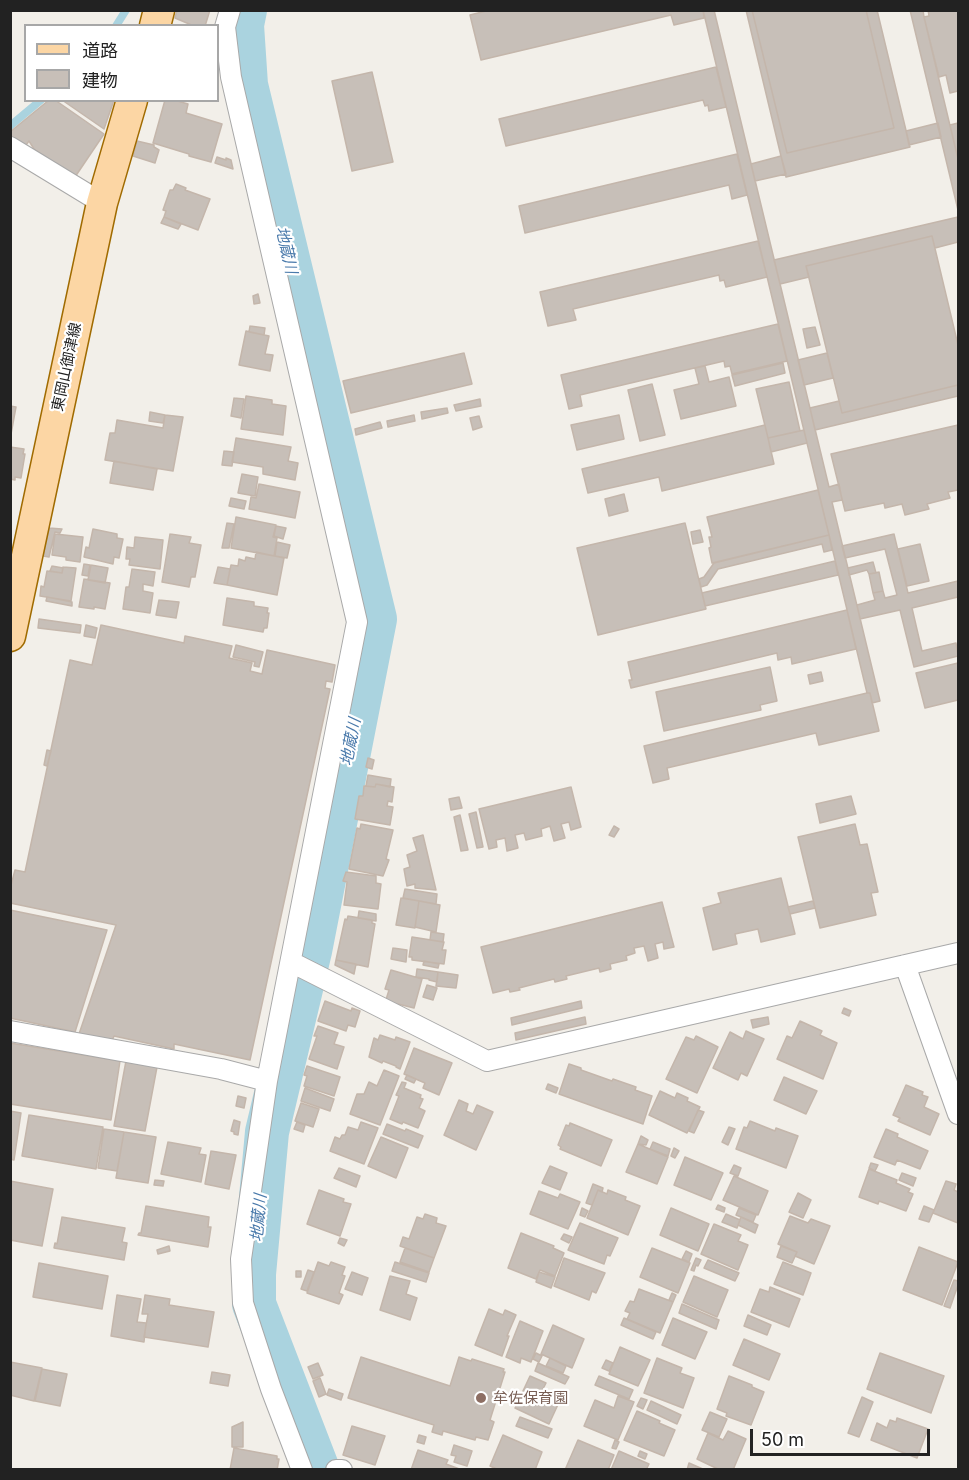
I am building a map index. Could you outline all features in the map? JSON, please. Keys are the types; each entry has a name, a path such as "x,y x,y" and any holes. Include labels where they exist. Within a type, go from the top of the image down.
{"main road":[{"name":"東岡山御津線","path":"10,636 102,203 131,102"}],"street":[{"path":"230,10 225,27 231,77 357,622 267,1081 242,1259 243,1303 271,1389 302,1470"},
{"path":"10,147 102,203"},
{"path":"291,962 487,1061 958,953"},
{"path":"905,965 958,1114"},
{"path":"10,1031 221,1069 267,1081"},
{"path":"336,1470 342,1470"}],"building":[{"path":"177,10 210,10 206,24 189,24 175,18"},
{"path":"490,10 703,10 704,18 674,25 671,15 481,60 470,15"},
{"path":"703,10 714,10 829,487 839,484 842,500 832,502 880,701 872,703 870,693 867,693"},
{"path":"746,10 752,10 787,153 894,128 866,10 877,10 910,147 786,177"},
{"path":"752,10 866,10 894,128 787,153"},
{"path":"910,10 923,10 958,159 958,210"},
{"path":"928,10 958,10 958,91 950,93 946,75 939,77 924,17 929,16"},
{"path":"716,67 726,107 709,111 708,105 705,106 703,100 506,146 499,119"},
{"path":"372,72 393,162 352,171 332,81"},
{"path":"47,102 58,102 104,134 75,177 34,149 29,141 23,149 10,140 10,132"},
{"path":"65,102 113,102 104,129"},
{"path":"164,102 188,104 186,113 222,124 211,162 153,143"},
{"path":"938,123 941,137 909,145 906,131"},
{"path":"958,123 958,159 950,125"},
{"path":"137,141 154,145 159,150 155,163 133,156"},
{"path":"737,154 747,195 732,199 729,185 525,233 519,206"},
{"path":"781,156 786,174 755,181 751,164"},
{"path":"217,157 231,160 233,169 215,163"},
{"path":"176,184 186,188 185,190 210,199 198,230 164,217 166,211 163,210 170,190 173,190"},
{"path":"164,217 181,224 178,229 161,223"},
{"path":"958,217 958,242 935,248 932,236 806,266 809,277 780,284 774,260"},
{"path":"932,236 958,345 958,385 842,413 806,266"},
{"path":"758,241 767,277 726,287 724,280 720,281 719,275 573,309 576,320 548,326 540,292"},
{"path":"258,294 260,303 254,304 253,296"},
{"path":"778,324 787,361 732,374 730,366 725,367 724,361 580,395 582,406 569,409 561,375"},
{"path":"250,326 265,328 264,335 249,332"},
{"path":"815,327 820,345 807,348 803,329"},
{"path":"246,331 269,336 265,354 273,355 270,371 239,365"},
{"path":"464,353 472,384 351,413 343,381"},
{"path":"827,353 833,378 804,385 798,360"},
{"path":"783,363 785,373 735,386 732,375"},
{"path":"705,366 709,382 729,377 736,406 681,419 674,390 699,384 695,368"},
{"path":"789,382 800,431 768,438 756,389"},
{"path":"652,384 665,435 640,441 628,390"},
{"path":"958,385 958,396 815,430 810,408 839,401 842,413"},
{"path":"246,396 272,400 272,404 286,406 283,435 241,429"},
{"path":"234,398 244,399 241,418 231,416"},
{"path":"480,399 481,406 456,411 454,405"},
{"path":"10,406 16,407 11,434 10,434"},
{"path":"447,408 448,413 422,419 421,412"},
{"path":"150,412 165,415 163,423 149,421"},
{"path":"165,415 183,417 173,471 105,460 110,433 115,433 117,420 163,428"},
{"path":"414,415 415,421 388,427 387,421"},
{"path":"619,415 624,439 577,450 571,425"},
{"path":"479,416 482,427 473,430 470,418"},
{"path":"380,422 382,428 356,435 355,429"},
{"path":"765,425 774,464 662,491 659,477 588,493 582,469"},
{"path":"958,425 958,490 948,492 950,498 927,504 929,509 905,515 902,504 885,508 884,503 845,511 831,454"},
{"path":"804,430 807,443 771,452 768,438"},
{"path":"236,438 291,447 288,461 298,463 295,480 263,474 263,467 232,462"},
{"path":"10,447 24,449 23,454 25,454 21,478 15,477 15,480 10,479"},
{"path":"224,451 234,452 232,466 222,465"},
{"path":"114,461 157,469 153,490 110,483"},
{"path":"242,474 258,477 255,496 238,493"},
{"path":"259,484 300,492 295,518 249,509 251,497 256,498"},
{"path":"818,490 829,535 712,563 709,537 712,537 707,517"},
{"path":"624,494 628,511 609,516 605,499"},
{"path":"231,498 246,501 244,509 229,506"},
{"path":"236,517 276,525 273,537 277,538 274,556 231,548"},
{"path":"227,523 234,524 229,548 222,548"},
{"path":"685,523 706,609 598,635 577,548"},
{"path":"276,526 286,528 283,539 274,536"},
{"path":"49,528 62,529 60,533 55,532 49,557 43,556"},
{"path":"93,529 117,534 117,538 123,539 119,558 114,557 113,564 84,557 86,547 89,548"},
{"path":"700,530 703,542 693,544 691,532"},
{"path":"55,534 83,537 80,562 52,555"},
{"path":"170,534 191,537 189,543 201,545 195,577 191,577 189,587 162,582"},
{"path":"894,534 908,593 958,581 958,597 912,608 922,651 956,643 958,656 914,667 900,610 860,619 857,605 875,600 873,593 883,591 885,598 897,595 885,549 845,558 842,546"},
{"path":"829,535 832,550 824,552 822,544 718,569 707,585 701,587 699,579 704,577 714,563"},
{"path":"135,537 163,540 160,569 129,565 130,559 126,559 127,547 134,548"},
{"path":"277,542 290,545 287,558 275,556"},
{"path":"920,544 929,581 907,586 898,549"},
{"path":"256,552 284,558 277,595 227,585 231,565 238,566 239,559 245,561 246,557 255,559"},
{"path":"835,561 838,575 705,606 702,593"},
{"path":"873,562 876,573 869,574 867,570 849,575 848,568"},
{"path":"84,564 90,565 88,576 82,575"},
{"path":"91,565 108,568 105,583 88,580"},
{"path":"52,566 63,568 62,573 50,571"},
{"path":"63,567 76,568 71,601 40,596 47,571 62,573"},
{"path":"218,567 230,569 227,585 214,583"},
{"path":"132,569 155,572 153,586 143,584 143,591 153,593 150,613 123,609 126,587 129,587"},
{"path":"879,572 883,591 873,593 869,574"},
{"path":"84,579 110,583 105,609 79,607"},
{"path":"47,597 72,602 72,606 46,601"},
{"path":"227,598 254,602 254,606 268,608 267,628 264,628 263,632 223,625"},
{"path":"159,600 179,602 176,618 156,615"},
{"path":"847,610 856,649 792,664 791,657 778,660 777,653 631,688 629,680 632,680 628,662"},
{"path":"39,619 81,625 80,633 38,628"},
{"path":"86,625 97,628 95,638 84,636"},
{"path":"101,625 184,643 185,636 232,646 229,658 252,663 250,671 262,674 267,650 335,665 332,682 326,681 325,688 330,689 250,1060 174,1044 174,1049 114,1036 112,1041 79,1034 116,925 10,903 10,889 15,870 25,872 70,660 92,665"},
{"path":"236,645 263,652 259,667 254,666 255,662 233,657"},
{"path":"958,663 958,700 925,708 916,673"},
{"path":"770,667 777,701 760,705 761,710 664,731 656,692"},
{"path":"821,672 823,681 810,684 808,675"},
{"path":"870,693 879,731 819,745 816,733 667,768 669,779 653,783 644,746"},
{"path":"47,750 51,751 47,766 44,765"},
{"path":"368,758 374,760 372,769 366,767"},
{"path":"368,775 391,779 390,787 376,784 375,787 366,786"},
{"path":"376,784 394,787 392,802 388,801 387,806 393,807 390,825 355,819 359,796 363,796 364,786 375,787"},
{"path":"571,787 581,827 571,830 569,822 561,824 565,838 554,841 550,826 541,829 542,836 526,840 524,833 515,835 518,848 507,851 505,838 496,840 497,847 489,849 479,809"},
{"path":"851,796 856,814 820,823 816,804"},
{"path":"459,797 462,808 451,810 449,799"},
{"path":"476,812 483,847 477,848 469,814"},
{"path":"460,815 468,850 461,851 454,817"},
{"path":"361,824 393,830 386,859 389,860 383,876 349,869 357,828 360,829"},
{"path":"855,824 860,845 867,844 878,892 871,893 876,915 820,928 798,837"},
{"path":"614,826 619,829 614,837 609,835"},
{"path":"423,835 436,890 415,888 415,884 407,886 404,869 410,867 407,855 417,851 413,838"},
{"path":"346,872 376,876 376,883 381,884 378,909 344,905 347,882 343,881"},
{"path":"781,878 795,934 761,942 758,929 735,934 737,944 713,950 703,908 721,903 718,893"},
{"path":"405,889 437,894 436,904 403,898"},
{"path":"401,898 419,901 415,928 396,925"},
{"path":"419,901 440,905 436,932 415,927"},
{"path":"813,901 815,908 790,914 788,907"},
{"path":"662,902 674,947 664,949 663,942 655,944 658,958 648,961 644,946 634,948 635,953 626,956 627,960 610,964 611,969 600,972 599,968 566,976 567,979 555,982 554,979 519,988 520,990 510,992 509,989 493,993 481,947"},
{"path":"10,910 107,930 75,1032 10,1018"},
{"path":"359,911 376,914 376,921 358,918"},
{"path":"348,916 372,920 375,924 368,967 336,960 345,919 347,920"},
{"path":"431,932 444,934 443,942 430,940"},
{"path":"412,937 444,942 442,950 446,950 444,964 412,960 412,957 409,957"},
{"path":"393,948 407,950 406,962 391,959"},
{"path":"336,960 356,964 354,974 335,965"},
{"path":"424,961 439,964 438,968 423,965"},
{"path":"417,969 438,972 437,982 416,977"},
{"path":"391,970 422,979 414,1008 385,1003 389,990 385,989"},
{"path":"438,972 458,975 456,988 436,986"},
{"path":"427,985 437,988 433,1000 423,997"},
{"path":"325,1001 351,1011 352,1008 360,1011 355,1027 348,1025 346,1031 318,1021"},
{"path":"581,1001 582,1008 512,1025 511,1018"},
{"path":"844,1008 851,1011 849,1016 842,1013"},
{"path":"585,1017 586,1024 516,1040 515,1033"},
{"path":"768,1017 769,1024 753,1028 751,1020"},
{"path":"800,1021 822,1031 820,1035 837,1043 823,1079 777,1059 787,1036 792,1038"},
{"path":"318,1026 338,1033 334,1044 344,1047 337,1069 309,1059"},
{"path":"746,1031 764,1039 747,1076 741,1073 738,1080 713,1068 730,1032 743,1039"},
{"path":"380,1035 410,1042 400,1069 369,1057 374,1038 378,1040"},
{"path":"696,1036 718,1047 697,1093 666,1079 686,1037 694,1040"},
{"path":"10,1043 120,1061 111,1120 10,1104"},
{"path":"414,1048 452,1063 439,1095 423,1088 425,1083 404,1074"},
{"path":"126,1061 157,1067 145,1131 114,1126"},
{"path":"569,1064 612,1081 613,1079 636,1087 635,1090 652,1096 643,1124 559,1094"},
{"path":"307,1066 340,1077 334,1096 304,1086"},
{"path":"384,1070 399,1076 380,1125 350,1114 357,1094 364,1094 369,1082 377,1086"},
{"path":"407,1075 416,1079 414,1083 405,1079"},
{"path":"784,1077 817,1091 806,1114 774,1100"},
{"path":"402,1082 406,1083 404,1088 421,1095 420,1098 423,1099 419,1108 425,1111 418,1128 390,1119"},
{"path":"548,1084 558,1088 556,1093 546,1089"},
{"path":"906,1085 923,1092 922,1095 928,1097 924,1107 939,1114 930,1135 898,1121 900,1118 893,1115"},
{"path":"305,1088 334,1099 330,1111 301,1101"},
{"path":"660,1091 675,1098 677,1093 700,1107 687,1133 649,1115"},
{"path":"238,1096 246,1098 244,1108 236,1106"},
{"path":"459,1100 468,1104 466,1111 473,1114 477,1105 493,1112 476,1150 444,1135"},
{"path":"301,1103 319,1109 313,1127 295,1121"},
{"path":"698,1110 704,1112 694,1133 689,1131"},
{"path":"10,1111 21,1113 14,1160 10,1159"},
{"path":"29,1115 103,1127 96,1169 22,1156"},
{"path":"234,1120 240,1122 238,1135 231,1131"},
{"path":"750,1121 775,1131 776,1128 798,1136 786,1168 736,1149 744,1127 747,1128"},
{"path":"297,1122 305,1125 303,1132 294,1129"},
{"path":"361,1122 378,1128 364,1164 330,1151 335,1137 340,1139 342,1135 345,1135 348,1127 358,1130"},
{"path":"570,1123 612,1140 601,1166 560,1149 558,1145 566,1125 569,1126"},
{"path":"387,1124 423,1136 418,1148 383,1134"},
{"path":"729,1127 735,1129 728,1145 722,1142"},
{"path":"104,1129 124,1132 117,1171 98,1168"},
{"path":"886,1129 898,1134 897,1137 928,1151 920,1169 897,1160 895,1165 874,1157"},
{"path":"124,1132 156,1137 148,1183 116,1178"},
{"path":"641,1136 648,1140 646,1145 638,1144"},
{"path":"381,1137 408,1148 396,1178 368,1166"},
{"path":"168,1142 201,1148 199,1154 206,1155 201,1182 161,1174"},
{"path":"653,1142 670,1149 668,1156 650,1149"},
{"path":"638,1144 668,1157 657,1184 626,1172"},
{"path":"674,1148 679,1151 675,1158 671,1156"},
{"path":"211,1151 236,1155 229,1189 205,1184"},
{"path":"685,1157 723,1173 711,1200 674,1185"},
{"path":"871,1163 878,1165 875,1171 869,1168"},
{"path":"734,1165 741,1168 738,1176 730,1173"},
{"path":"550,1166 567,1173 560,1190 542,1183"},
{"path":"339,1168 360,1176 356,1187 334,1178"},
{"path":"869,1169 897,1180 896,1183 910,1189 908,1192 913,1194 906,1211 879,1201 878,1204 859,1197"},
{"path":"902,1173 916,1178 913,1186 899,1180"},
{"path":"734,1176 768,1191 758,1215 723,1200"},
{"path":"155,1180 164,1181 163,1186 154,1185"},
{"path":"10,1181 53,1189 42,1246 10,1240"},
{"path":"946,1181 956,1184 954,1190 958,1192 958,1223 933,1213"},
{"path":"593,1184 603,1188 602,1192 598,1190 592,1205 586,1203"},
{"path":"319,1190 351,1204 340,1236 307,1224"},
{"path":"598,1190 607,1194 608,1190 640,1206 628,1235 587,1218"},
{"path":"539,1191 558,1198 560,1194 580,1202 568,1229 530,1214"},
{"path":"798,1193 811,1200 803,1218 789,1212"},
{"path":"718,1205 725,1208 724,1212 716,1209"},
{"path":"146,1206 209,1217 208,1227 211,1227 208,1247 138,1235 141,1233"},
{"path":"924,1206 934,1210 929,1222 919,1219"},
{"path":"582,1208 588,1211 585,1217 580,1215"},
{"path":"671,1208 709,1224 698,1251 660,1235"},
{"path":"739,1208 756,1215 753,1222 736,1215"},
{"path":"425,1214 437,1218 436,1223 446,1226 434,1258 400,1246 403,1237 409,1239 417,1217 423,1219"},
{"path":"726,1214 740,1220 737,1228 722,1222"},
{"path":"790,1216 808,1223 811,1219 830,1226 814,1264 795,1256 797,1252 778,1244"},
{"path":"62,1217 125,1228 122,1242 127,1243 124,1260 54,1248 55,1243 57,1244"},
{"path":"741,1217 758,1225 755,1233 738,1225"},
{"path":"580,1223 618,1238 604,1264 568,1250"},
{"path":"714,1224 741,1235 738,1241 748,1245 738,1270 701,1254"},
{"path":"521,1233 554,1246 553,1248 564,1253 555,1276 540,1270 536,1279 508,1268"},
{"path":"564,1234 572,1237 569,1243 561,1239"},
{"path":"340,1238 347,1240 344,1246 338,1243"},
{"path":"169,1246 170,1251 158,1254 157,1250"},
{"path":"781,1246 797,1252 792,1263 777,1257"},
{"path":"919,1247 958,1262 942,1305 903,1290"},
{"path":"405,1248 434,1258 429,1272 400,1262"},
{"path":"652,1248 690,1263 678,1293 640,1277"},
{"path":"686,1251 692,1254 689,1262 682,1259"},
{"path":"564,1258 605,1273 596,1293 592,1291 589,1300 554,1286"},
{"path":"696,1258 701,1260 694,1271 691,1270"},
{"path":"708,1260 739,1273 735,1281 704,1268"},
{"path":"318,1262 329,1266 331,1262 345,1267 342,1275 345,1276 339,1293 343,1295 339,1304 307,1293"},
{"path":"395,1262 429,1273 426,1282 392,1271"},
{"path":"783,1262 811,1273 803,1295 774,1284"},
{"path":"39,1263 108,1276 102,1309 33,1297"},
{"path":"308,1270 314,1272 307,1291 301,1289"},
{"path":"296,1271 301,1271 301,1277 296,1277"},
{"path":"352,1272 368,1278 362,1295 345,1289"},
{"path":"539,1272 555,1277 551,1288 536,1282"},
{"path":"390,1276 410,1281 406,1294 417,1298 410,1320 380,1310"},
{"path":"694,1276 728,1290 717,1317 683,1302"},
{"path":"954,1280 958,1281 958,1285 950,1308 944,1306"},
{"path":"770,1287 800,1299 789,1327 751,1312 760,1289 769,1292"},
{"path":"639,1289 673,1302 660,1333 627,1319 630,1313 625,1311 630,1301 634,1302"},
{"path":"672,1293 676,1295 673,1302 669,1300"},
{"path":"117,1295 141,1299 137,1322 146,1323 144,1342 111,1336"},
{"path":"145,1295 170,1299 169,1305 214,1312 208,1347 144,1337 148,1314 142,1314"},
{"path":"682,1304 719,1320 716,1329 679,1313"},
{"path":"489,1309 503,1315 505,1310 516,1315 502,1356 475,1345"},
{"path":"748,1315 771,1325 767,1335 744,1326"},
{"path":"624,1318 656,1332 653,1339 621,1325"},
{"path":"673,1318 707,1332 695,1359 662,1345"},
{"path":"520,1321 543,1331 531,1362 521,1358 520,1363 506,1357"},
{"path":"553,1325 584,1339 572,1368 541,1354"},
{"path":"744,1339 780,1354 769,1380 733,1365"},
{"path":"620,1347 650,1360 638,1386 609,1374"},
{"path":"536,1353 542,1356 539,1362 533,1359"},
{"path":"880,1353 944,1376 931,1413 867,1389"},
{"path":"361,1357 450,1386 459,1357 504,1369 490,1420 494,1422 488,1440 476,1437 475,1440 443,1431 442,1435 432,1432 434,1425 348,1398"},
{"path":"550,1358 566,1366 563,1373 546,1366"},
{"path":"657,1358 682,1368 680,1373 694,1378 683,1408 644,1393"},
{"path":"606,1360 613,1363 609,1371 602,1368"},
{"path":"10,1362 42,1368 34,1401 10,1395"},
{"path":"318,1363 323,1375 313,1379 308,1367"},
{"path":"538,1363 569,1377 565,1384 535,1371"},
{"path":"42,1369 67,1374 60,1406 35,1401"},
{"path":"212,1372 230,1375 228,1386 210,1383"},
{"path":"530,1376 546,1383 543,1389 561,1398 549,1424 515,1408"},
{"path":"599,1376 633,1390 629,1399 595,1385"},
{"path":"729,1376 764,1392 751,1425 726,1416 727,1413 717,1409"},
{"path":"320,1378 326,1394 319,1397 313,1381"},
{"path":"329,1389 343,1394 341,1400 327,1395"},
{"path":"618,1396 634,1402 618,1440 584,1426 595,1400 614,1408"},
{"path":"862,1397 873,1402 859,1437 848,1433"},
{"path":"641,1398 647,1400 643,1409 637,1406"},
{"path":"651,1401 681,1415 677,1424 647,1410"},
{"path":"637,1411 675,1430 664,1456 624,1440"},
{"path":"710,1412 727,1419 719,1437 702,1430"},
{"path":"520,1417 552,1429 548,1438 516,1426"},
{"path":"897,1418 928,1429 917,1458 871,1440 877,1423 887,1428 890,1420 896,1422"},
{"path":"243,1422 243,1447 232,1447 232,1427"},
{"path":"352,1426 385,1436 375,1465 343,1455"},
{"path":"728,1431 746,1439 733,1470 720,1470 697,1459 708,1433 723,1440"},
{"path":"419,1435 426,1437 424,1444 417,1442"},
{"path":"503,1435 542,1452 535,1470 499,1470 490,1466"},
{"path":"578,1440 614,1455 608,1470 565,1470"},
{"path":"615,1440 619,1442 616,1449 612,1448"},
{"path":"454,1445 472,1451 467,1466 454,1462 456,1456 451,1455"},
{"path":"234,1448 277,1456 279,1459 277,1470 230,1470"},
{"path":"418,1450 448,1460 446,1464 462,1470 411,1470"},
{"path":"619,1451 649,1464 646,1470 611,1470"},
{"path":"640,1451 647,1454 645,1459 638,1456"},
{"path":"689,1463 705,1470 687,1470"}],"waterway":[{"path":"117,24 126,10"},
{"name":"地蔵川","path":"245,10 242,25 246,85 375,619 310,951 267,1132 254,1274 254,1304 318,1470"},
{"path":"10,126 39,102"}],"place":[{"name":"牟佐保育園","path":"481,1398"}]}
